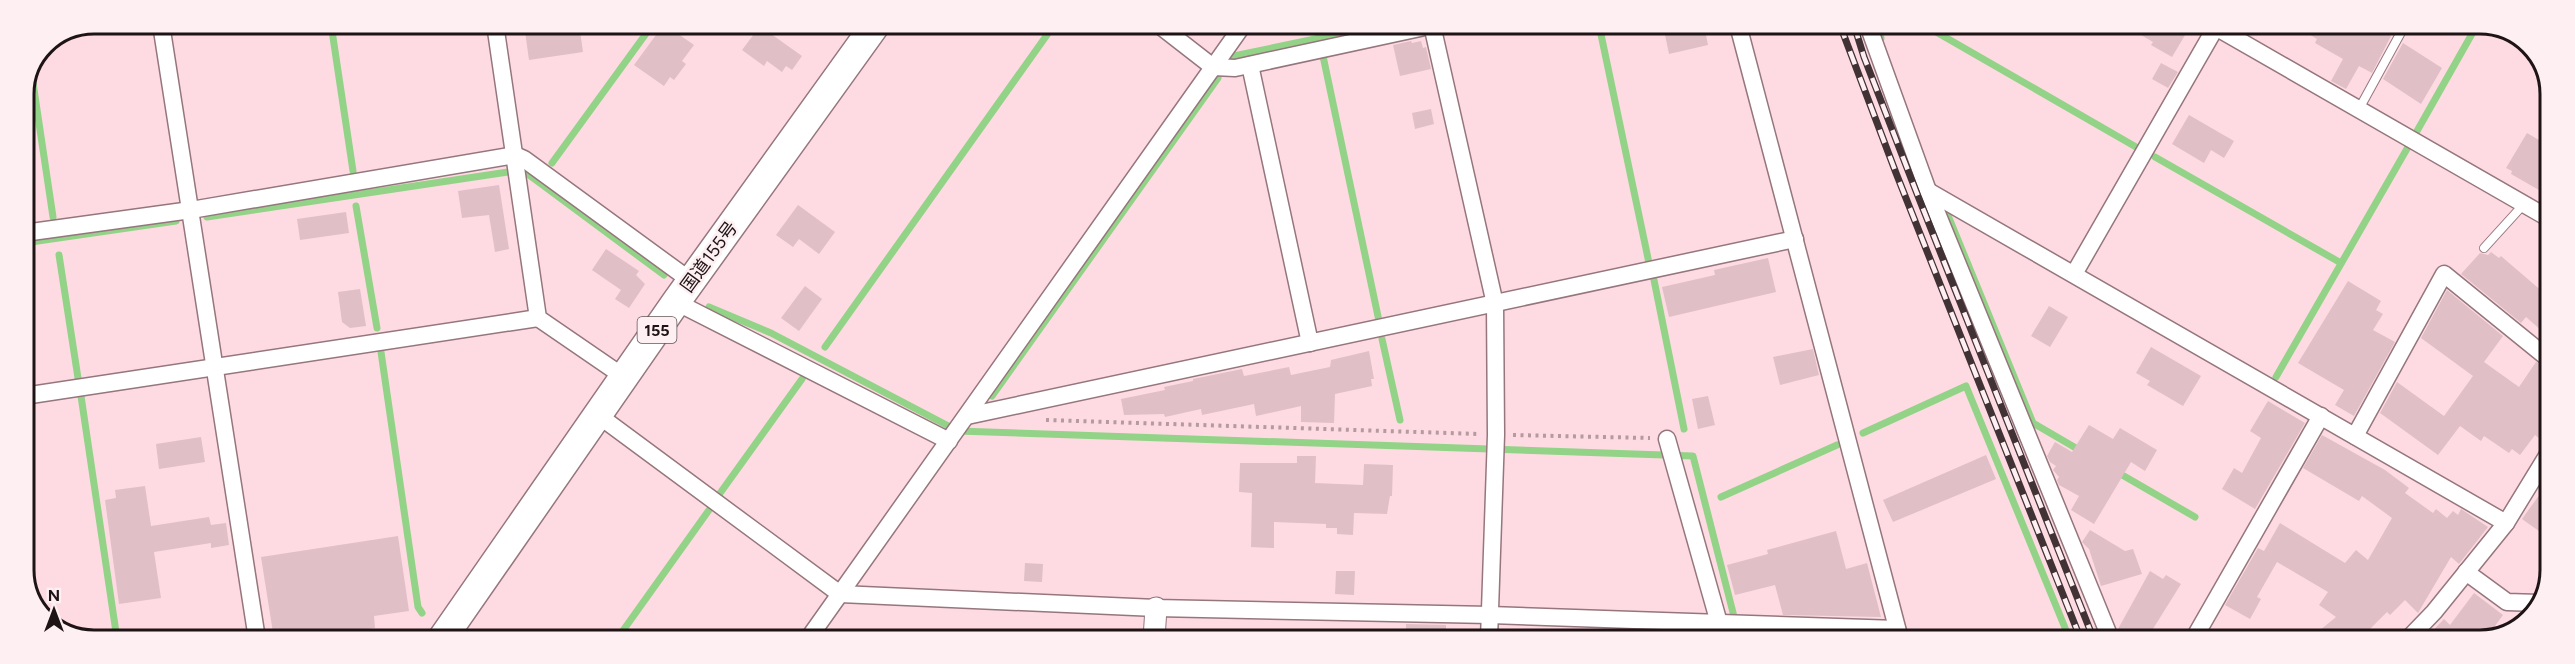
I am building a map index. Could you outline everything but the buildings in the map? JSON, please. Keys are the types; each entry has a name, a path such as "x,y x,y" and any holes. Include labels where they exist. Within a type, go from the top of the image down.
{"highway":[{"name":"国道155号","path":"448,630 624,376 869,34"}],"street":[{"path":"163,34 256,630"},
{"path":"497,34 538,318"},
{"path":"1170,34 1213,68 1235,68 1392,34"},
{"path":"814,630 1237,34"},
{"path":"1435,34 1495,304 1496,459 1489,630"},
{"path":"1740,34 1898,630"},
{"path":"1871,34 1928,191 2107,630"},
{"path":"2074,274 2210,34"},
{"path":"2229,34 2540,213"},
{"path":"1250,65 1310,343"},
{"path":"34,232 191,210 515,155 524,159 684,291 950,440"},
{"path":"1928,191 2506,522"},
{"path":"967,416 1795,239"},
{"path":"2355,436 2444,274 2540,352"},
{"path":"35,394 538,318 624,376"},
{"path":"598,415 840,594 1156,608 1490,615 1721,623 1749,629 1779,630"},
{"path":"2199,630 2321,416"},
{"path":"1669,443 1721,623"},
{"path":"2417,630 2434,612 2506,522 2540,468"},
{"path":"2466,572 2508,602 2531,603"},
{"path":"1155,630 1156,608"}],"lane":[{"path":"2359,110 2400,34"},
{"path":"2484,248 2524,204"}],"path":[{"path":"1034,419 1669,443"}],"waterway":[{"path":"332,34 353,171"},
{"path":"552,163 646,34"},
{"path":"825,347 1048,34"},
{"path":"1229,57 1339,34"},
{"path":"1601,34 1649,263"},
{"path":"1880,34 1881,38"},
{"path":"1940,34 2136,147"},
{"path":"2417,131 2472,34"},
{"path":"1323,56 1379,321"},
{"path":"992,396 1218,78"},
{"path":"34,92 53,217"},
{"path":"2276,377 2408,147"},
{"path":"2155,157 2341,263"},
{"path":"207,217 508,172"},
{"path":"525,172 664,275"},
{"path":"356,206 377,328"},
{"path":"1947,213 2033,423 2081,451"},
{"path":"34,242 176,221"},
{"path":"59,255 78,378"},
{"path":"1654,280 1684,429"},
{"path":"709,307 771,333 958,431 1693,456 1737,630"},
{"path":"1382,339 1400,420"},
{"path":"381,352 418,607 422,613"},
{"path":"718,496 802,379"},
{"path":"1863,433 1966,386 2066,630"},
{"path":"81,396 116,630"},
{"path":"1721,497 1837,445"},
{"path":"2117,472 2195,517"},
{"path":"623,630 709,510"}],"railway":[{"path":"1843,34 2077,630"},
{"path":"1857,34 1916,191 2090,630"}]}
